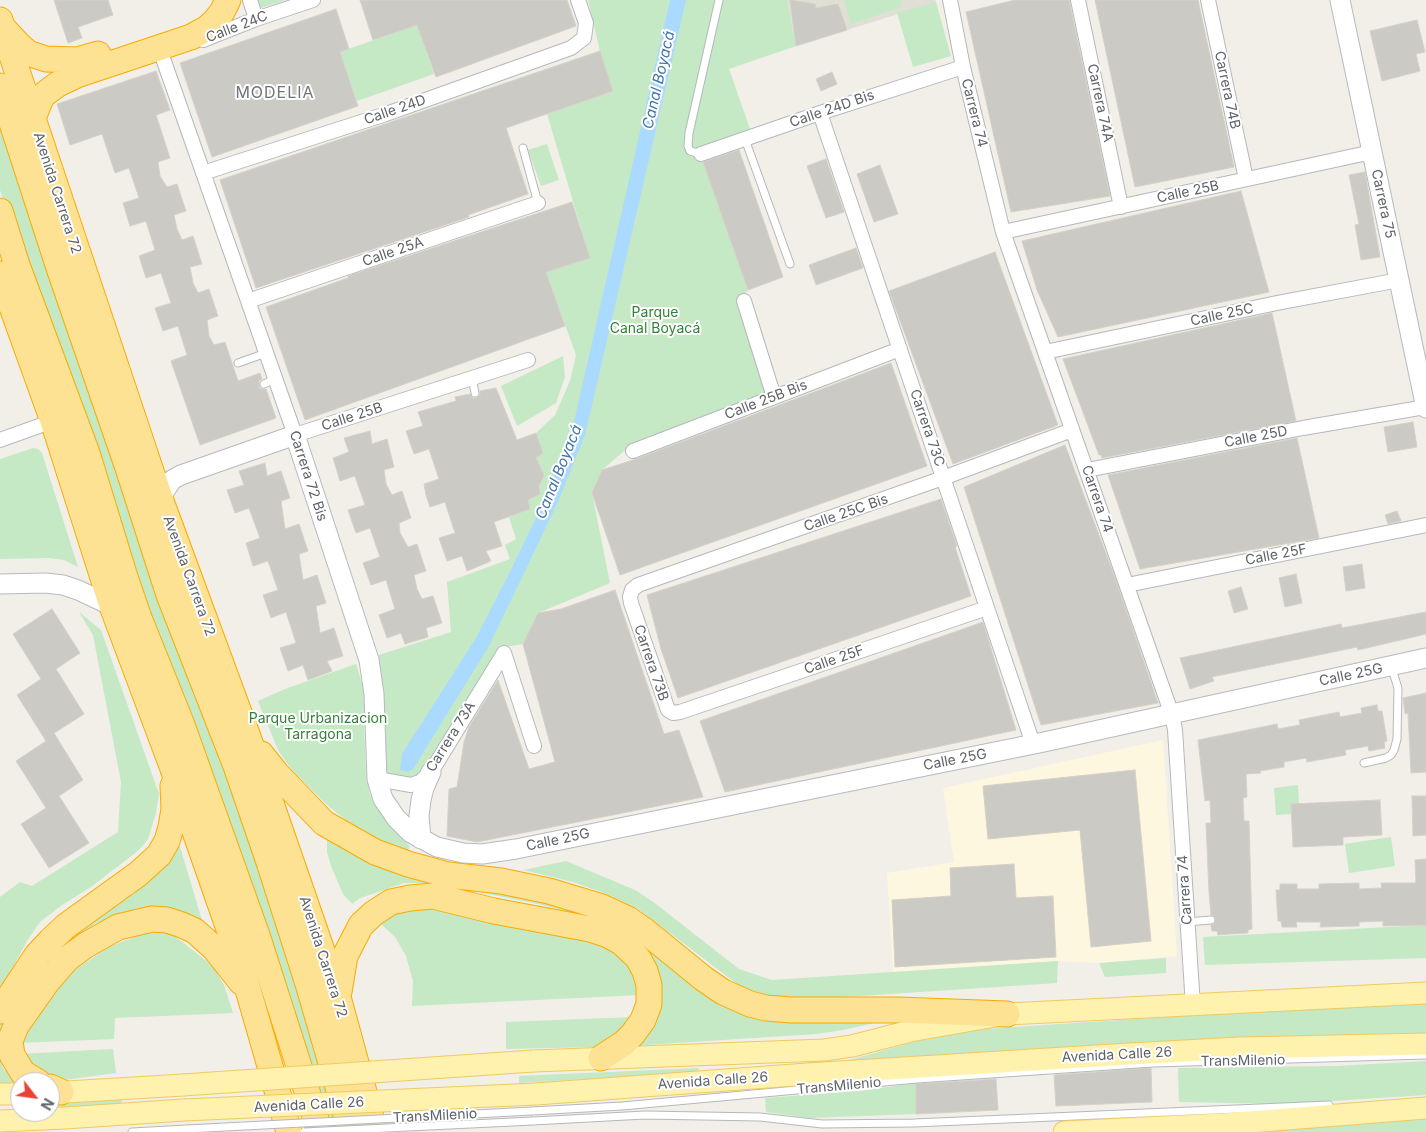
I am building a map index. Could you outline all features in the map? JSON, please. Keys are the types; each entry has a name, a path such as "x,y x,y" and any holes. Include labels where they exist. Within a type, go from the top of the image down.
{"highway":[{"path":"1,24 28,53 46,59 77,60 190,21 203,11 211,0"},
{"path":"32,118 42,96 58,84 77,75 161,52 206,29 222,12 228,0"},
{"name":"Avenida Carrera 72","path":"1,24 161,501 248,734 338,998 376,1132"},
{"name":"Avenida Carrera 72","path":"0,86 169,595 236,766 269,862 309,988 351,1132"},
{"path":"0,211 9,269 9,301 53,421 112,606 223,909 250,994 289,1132"},
{"path":"9,269 87,453 139,618 182,726 258,938 320,1132"},
{"path":"190,645 228,680"},
{"path":"248,734 277,774 324,823 375,852 408,864 448,875 501,881 549,891 602,907 645,931 723,992 750,1004 766,1008 791,1010 898,1010 1007,1014"},
{"path":"172,766 207,795"},
{"path":"0,1011 36,955 51,940 66,926 138,874 159,855 167,841 173,812 172,766"},
{"path":"338,998 342,969 350,944 361,925 374,913 391,902 433,896 494,911 590,929 621,942 638,958 650,985 649,1004 644,1020 624,1043 601,1058"},
{"path":"22,1072 12,1055 10,1041 16,1026 47,982 67,960 86,945 118,927 152,919 167,920 196,931 215,949 250,994"}],"main road":[{"name":"Avenida Calle 26","path":"60,1091 183,1085 533,1061 824,1050 852,1046 910,1031 1007,1014 1426,993"},
{"name":"Avenida Calle 26","path":"0,1121 65,1118 186,1119 534,1103 790,1075 1240,1048 1426,1044"},
{"path":"1064,1132 1224,1124 1426,1108"}],"street":[{"path":"250,0 256,19"},
{"name":"Calle 24C","path":"161,52 313,0"},
{"name":"Calle 24D","path":"203,173 395,111 571,48 584,38 586,23 578,0"},
{"name":"Carrera 74","path":"950,0 963,67 1003,232 1172,714 1175,730 1193,1006"},
{"name":"Carrera 74A","path":"1078,0 1121,207"},
{"name":"Carrera 74B","path":"1208,0 1246,179"},
{"name":"Carrera 75","path":"1340,0 1426,407"},
{"name":"Carrera 72 Bis","path":"161,52 266,353 269,380 294,435 369,660 374,694 377,780 383,799 389,810 403,826 421,839 436,847 450,851 482,854"},
{"name":"Calle 24D Bis","path":"701,154 963,67"},
{"name":"Carrera 73C","path":"820,113 1034,744"},
{"name":"Calle 25B","path":"1003,232 1372,152"},
{"name":"Calle 25A","path":"248,301 538,203"},
{"name":"Calle 25C","path":"1045,352 1277,303 1399,280"},
{"path":"744,301 774,397"},
{"name":"Calle 25B Bis","path":"633,451 900,349"},
{"name":"Calle 25B","path":"161,501 164,492 172,480 181,475 294,435 528,360"},
{"name":"Calle 25D","path":"1088,470 1303,428 1426,407"},
{"path":"0,440 53,421"},
{"name":"Calle 25C Bis","path":"631,603 632,590 638,585 944,478 1072,430"},
{"name":"Calle 25F","path":"1127,585 1426,525"},
{"path":"0,584 46,583 63,585 112,606"},
{"name":"Carrera 73B","path":"631,603 668,710 673,713 680,712"},
{"name":"Calle 25F","path":"680,712 987,608"},
{"name":"Carrera 73A","path":"377,780 411,785 420,782 431,772 504,653 534,746"},
{"name":"Calle 25G","path":"482,854 516,849 1034,744 1426,658"},
{"path":"421,839 419,821 421,800 431,772"}],"lane":[{"path":"701,154 690,151 688,146 689,133 719,0"},
{"path":"745,139 790,264"},
{"path":"523,148 538,203"},
{"path":"238,363 266,353"},
{"path":"472,378 475,393"},
{"path":"1364,763 1386,758 1394,750 1397,739 1398,688 1391,666"},
{"path":"1187,922 1211,920"},
{"name":"TransMilenio","path":"534,1103 622,1106 918,1079 1134,1064 1426,1055"},
{"name":"TransMilenio","path":"304,1132 645,1115 760,1117 822,1124 914,1123 1337,1105"},
{"path":"132,1132 186,1119"}],"shaded area":[{"path":"787,0 935,0 936,2 796,46"},
{"path":"1163,740 1177,956 1099,963 1058,961 893,972 887,873 954,862 943,788"}],"green space":[{"path":"255,0 285,0 258,9"},
{"name":"Parque Canal Boyacá","path":"588,0 787,0 796,46 729,69 750,129 699,147 748,290 739,301 768,392 630,446 602,470 592,493 610,583 538,613 523,644 499,648 426,768 413,781 389,775 383,767 379,655 451,632 447,582 510,559 505,545 516,539 509,517 530,509 528,500 540,494 539,486 544,475 536,458 543,453 536,433 555,415 570,381 576,355 546,272 590,258 547,114 613,91 600,51"},
{"path":"844,0 900,0 902,7 851,24"},
{"path":"936,2 951,56 913,67 897,13"},
{"path":"417,25 434,74 357,101 340,52"},
{"path":"0,111 232,775 345,1132 325,1132 23,263 0,190"},
{"path":"547,144 559,180 541,186 528,150"},
{"path":"563,356 565,377 556,403 517,426 501,386"},
{"path":"33,448 38,449 42,453 78,567 64,560 50,558 0,559 0,459"},
{"path":"79,612 101,630 159,794 156,813 148,839 139,850 91,887 62,905 40,922 27,941 6,980 0,986 0,897 20,882 32,886 118,832 121,782 93,635"},
{"name":"Parque Urbanizacion Tarragona","path":"356,664 366,697 364,727 366,774 370,795 385,820 410,847 406,853 356,828 327,805 292,770 278,750 258,701 285,689"},
{"path":"1298,785 1299,804 1291,804 1291,814 1276,815 1274,788"},
{"path":"327,836 601,914 701,986 901,1017 817,1034 629,1046 656,1008 598,919 538,904 444,885 423,883 404,883 360,898 352,904 343,894 331,866 327,852"},
{"path":"1391,837 1395,866 1349,873 1345,844"},
{"path":"178,840 204,927 185,913 169,908 153,908 116,916 96,923 74,939 0,1040 0,1022 55,951"},
{"path":"566,861 635,890 652,901 739,969 772,980 1058,961 1057,983 784,1001 745,990 637,908 607,894 573,882 523,870"},
{"path":"419,906 503,921 592,943 613,952 626,964 636,979 639,995 412,1006 413,981 406,956 395,937 379,922 395,911"},
{"path":"1426,925 1426,958 1205,965 1203,937"},
{"path":"157,931 172,934 213,966 224,985 233,1013 115,1018 114,1039 18,1043 49,994 76,969 109,947 137,936"},
{"path":"1166,958 1166,973 1105,977 1099,963"},
{"path":"1426,1000 1426,1036 835,1064 953,1031"},
{"path":"634,1017 633,1028 599,1047 506,1049 506,1022"},
{"path":"113,1049 116,1073 64,1080 60,1079 60,1072 42,1072 20,1054"},
{"path":"0,1059 3,1068 10,1076 10,1084 0,1084"},
{"path":"1426,1061 1426,1095 1285,1104 1179,1102 1178,1068 1337,1066"},
{"path":"699,1068 698,1073 519,1083 519,1076"},
{"path":"916,1083 916,1114 810,1118 766,1112 765,1098 859,1091"},
{"path":"122,1098 121,1105 60,1108 60,1102"},
{"path":"1426,1117 1426,1132 1244,1132"}],"water":[{"name":"Canal Boyacá","path":"670,0 686,0 585,435 557,504 489,646 413,769 408,772 400,770 402,754 476,638 511,570 546,497 573,426"}],"building":[{"path":"54,0 108,0 113,15 78,27 82,38 68,43"},
{"path":"360,0 567,0 576,26 436,77 417,25 373,40"},
{"path":"790,0 815,4 816,8 838,4 847,30 796,46"},
{"path":"1015,0 1069,0 1110,196 1011,212 966,12"},
{"path":"1095,0 1198,0 1234,167 1135,187"},
{"path":"336,9 349,49 340,52 358,106 212,157 180,63"},
{"path":"1417,20 1425,52 1416,54 1420,71 1382,81 1370,31"},
{"path":"600,51 613,91 506,128 528,194 468,215 469,217 256,288 220,180"},
{"path":"156,71 170,110 156,115 170,158 158,162 160,176 167,187 177,184 186,211 174,215 182,240 193,236 202,264 190,267 193,283 198,293 209,289 218,316 207,320 209,336 214,345 225,342 238,381 260,373 262,379 259,381 259,386 261,389 266,389 276,418 200,445 171,361 187,355 178,326 163,331 155,308 171,303 161,273 146,278 139,256 155,250 146,221 130,226 123,203 139,198 129,168 115,173 102,134 70,145 57,104"},
{"path":"832,72 837,84 821,91 816,79"},
{"path":"739,150 783,277 748,290 703,162"},
{"path":"826,159 844,212 826,218 807,166"},
{"path":"880,165 898,214 874,222 857,174"},
{"path":"1365,172 1380,257 1361,260 1355,225 1359,224 1349,175"},
{"path":"1241,191 1269,292 1058,337 1037,290 1022,241"},
{"path":"572,202 590,258 546,272 565,326 305,420 266,307 348,278 348,276"},
{"path":"856,248 863,268 816,285 809,265"},
{"path":"995,252 1058,425 953,464 889,291"},
{"path":"1272,313 1296,421 1102,458 1099,455 1063,359"},
{"path":"891,363 927,466 620,575 592,493 602,470"},
{"path":"496,388 517,440 536,433 543,453 536,458 544,475 539,486 540,494 528,500 530,509 494,522 502,546 486,551 491,561 467,571 462,556 447,561 439,538 455,533 445,502 430,507 424,484 439,479 429,449 414,454 406,431 423,426 418,412 456,401 455,397 470,394 473,398 476,398 480,395 480,391"},
{"path":"1413,422 1417,447 1388,452 1384,427"},
{"path":"370,431 372,444 387,439 394,467 384,470 386,484 392,495 402,491 411,518 399,523 400,533 408,547 417,544 426,571 414,575 417,589 422,599 433,596 442,623 426,628 428,637 405,644 401,633 387,638 379,615 395,609 386,580 371,585 363,563 380,557 370,528 356,533 348,510 365,505 355,476 340,481 333,458 349,452 344,438"},
{"path":"1297,438 1319,538 1140,569 1108,475"},
{"path":"1065,445 1114,575 1158,703 1041,725 964,487"},
{"path":"265,463 267,476 281,471 290,498 281,501 285,529 299,524 308,551 299,554 303,580 317,575 326,603 316,606 320,633 334,628 343,656 327,661 332,671 308,680 303,665 288,671 280,648 296,643 286,612 271,618 263,595 278,590 268,561 253,566 246,543 260,538 249,508 235,513 227,490 244,485 239,471"},
{"path":"941,499 971,596 678,698 661,649 647,595"},
{"path":"1397,511 1401,521 1388,524 1385,515"},
{"path":"1362,564 1365,588 1346,591 1343,567"},
{"path":"1296,574 1302,603 1285,607 1279,578"},
{"path":"1241,587 1248,609 1234,613 1228,591"},
{"path":"615,590 664,734 679,730 703,797 477,842 447,836 449,789 457,787 464,742 469,727 498,680 529,769 555,762 523,644 538,613 561,609"},
{"path":"52,609 80,653 56,669 84,714 54,733 83,780 59,796 89,843 49,868 21,824 46,808 16,761 46,741 17,695 41,679 13,634"},
{"path":"1426,612 1426,634 1358,650 1357,647 1212,677 1214,681 1190,689 1180,658 1341,624 1342,628"},
{"path":"983,622 1016,730 725,792 700,721"},
{"path":"1426,693 1426,772 1411,773 1408,713 1405,714 1403,698"},
{"path":"1377,705 1378,711 1382,711 1387,741 1384,742 1385,748 1369,751 1368,746 1345,750 1346,755 1307,762 1306,758 1284,762 1284,767 1260,771 1261,773 1246,774 1247,797 1243,798 1244,821 1249,821 1252,929 1248,930 1248,933 1218,935 1217,931 1212,931 1211,925 1216,920 1211,915 1206,823 1211,823 1210,800 1205,801 1198,740 1277,724 1278,729 1300,725 1299,720 1339,712 1340,717 1362,713 1361,708"},
{"path":"1135,770 1151,941 1091,947 1080,830 988,839 983,786"},
{"path":"1412,796 1426,796 1426,835 1413,836"},
{"path":"1380,800 1382,835 1343,837 1343,845 1293,847 1291,804"},
{"path":"1426,859 1426,925 1383,926 1383,921 1359,922 1359,926 1320,927 1321,922 1296,922 1297,927 1282,927 1281,921 1278,921 1276,890 1280,890 1280,884 1297,884 1297,889 1319,889 1319,884 1359,883 1359,889 1382,888 1381,883 1416,883 1415,860"},
{"path":"1014,864 1016,898 1053,896 1056,957 895,967 892,900 951,896 950,868"},
{"path":"1151,1068 1152,1102 1056,1106 1054,1075"},
{"path":"996,1079 998,1110 916,1114 916,1084"}],"district":[{"name":"MODELIA","path":"275,93"}]}
